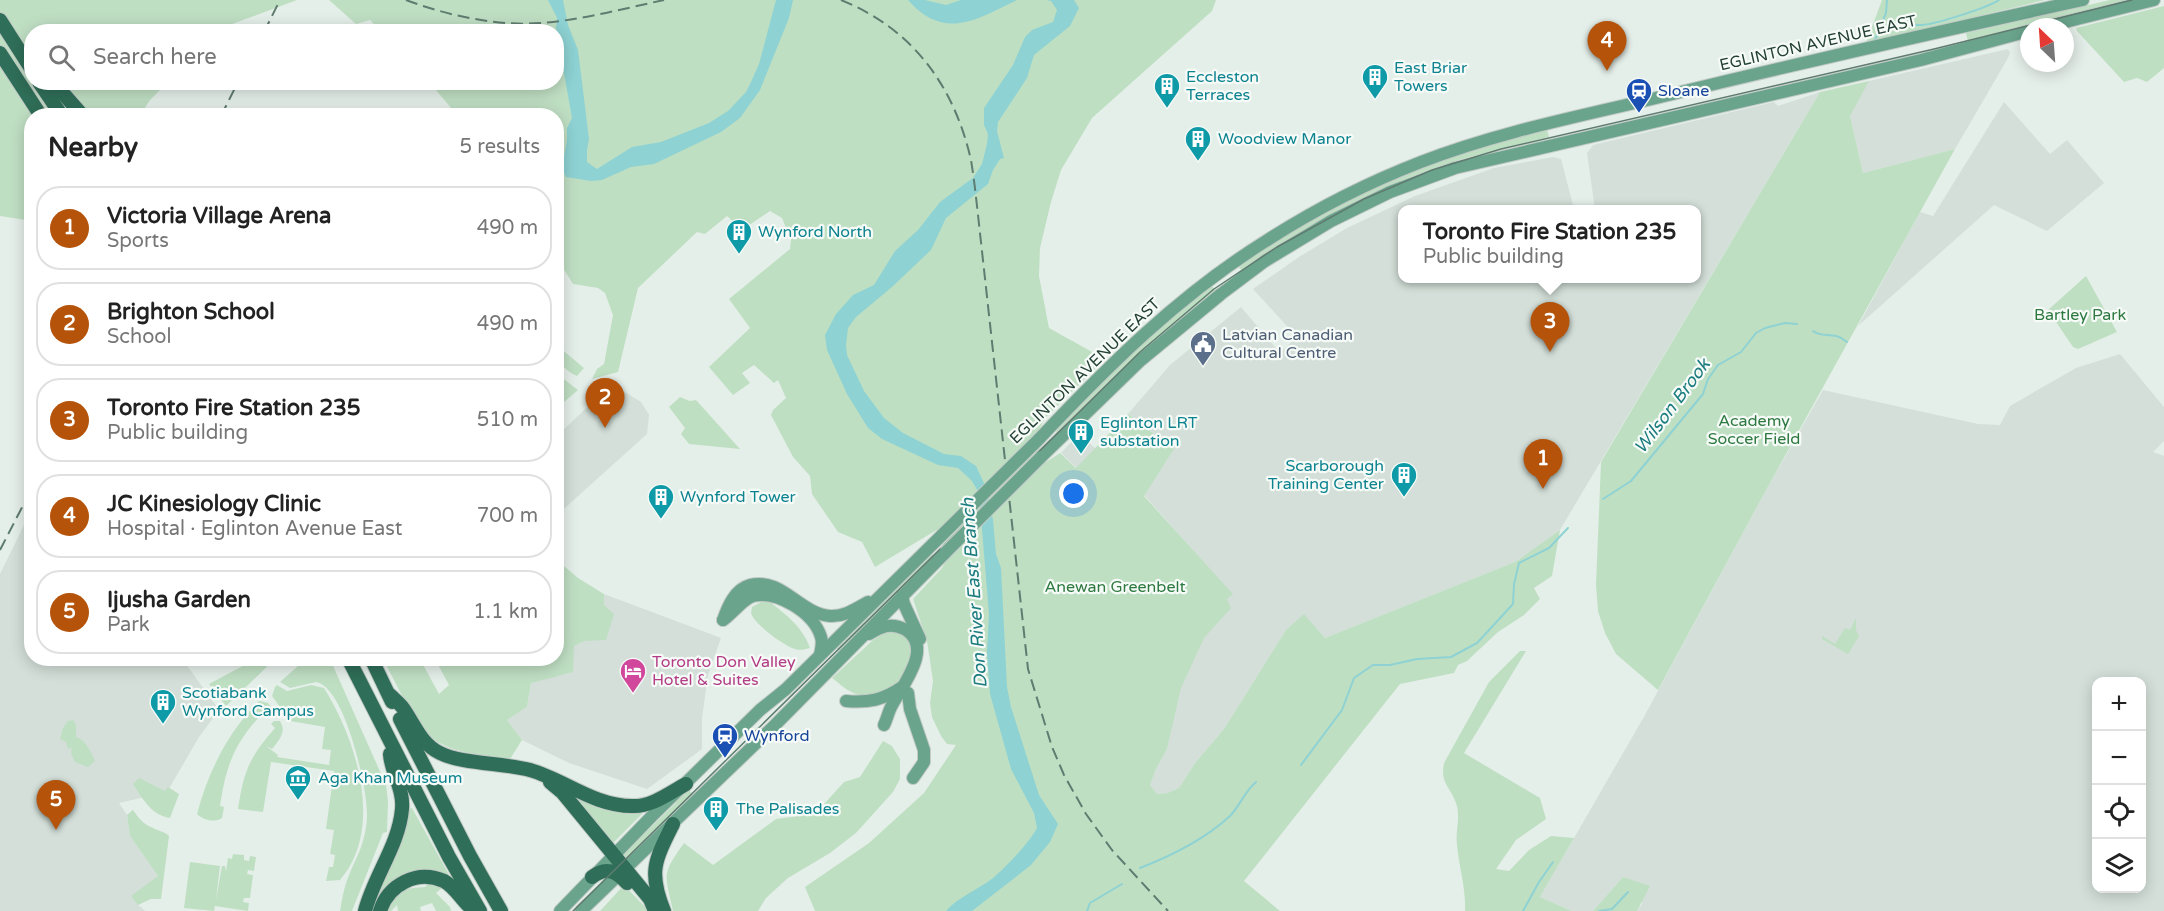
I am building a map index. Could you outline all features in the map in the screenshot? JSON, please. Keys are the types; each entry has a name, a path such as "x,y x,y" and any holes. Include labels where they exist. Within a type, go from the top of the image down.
{"highway":[{"path":"0,20 24,57"},
{"path":"11,36 24,48"},
{"path":"0,53 24,89"},
{"path":"25,90 37,108"},
{"path":"44,90 57,108"},
{"path":"60,90 75,108"},
{"path":"352,666 449,857 480,911"},
{"path":"375,666 470,856 501,911"},
{"path":"390,695 402,708 422,740 439,753 549,776 593,799 616,805 647,806 686,784"},
{"path":"365,911 372,889 395,839 402,808 398,779 390,757 390,739"},
{"path":"528,770 547,780 562,792 613,855 622,872 658,910"},
{"path":"658,910 655,870 658,854 673,824"},
{"path":"592,877 603,871 622,872"},
{"path":"380,911 395,887 416,877 443,881 475,911"}],"main road":[{"name":"EGLINTON AVENUE EAST","path":"560,911 613,855 760,710 786,689 1039,440 1129,346 1221,270 1267,240 1323,208 1422,161 1539,125 2083,0"},
{"path":"2074,20 2154,0"},
{"name":"EGLINTON AVENUE EAST","path":"581,911 673,824 1141,360 1243,277 1302,238 1390,192 1455,168 1921,60 2020,33"},
{"path":"820,655 821,637 814,624 807,616 778,597 766,595 749,598 723,620 736,593 747,586 759,583 775,587 808,608 829,616 847,614 884,592"},
{"path":"846,701 873,702 907,689 921,665 923,654 921,640 902,596"},
{"path":"859,640 886,626 900,627 911,634 916,643 916,655 907,689 910,709 924,750 924,762 913,778"}],"shaded area":[{"path":"2008,49 2010,53 2008,58 1955,149 1863,173 1850,112 1869,81"},
{"path":"1820,92 1560,530 1515,562 1325,638 1304,615 1286,630 1224,729 1195,763 1179,788 1157,794 1150,785 1167,749 1192,630 1232,594 1144,495 1174,449 1128,414 1170,365 1241,307 1280,353 1297,337 1253,289 1299,257 1347,228 1415,196 1494,168 1553,157 1561,159 1573,205 1398,205 1398,283 1701,283 1701,205 1594,205 1587,153 1593,145 1774,102 1778,106"},
{"path":"2004,102 2050,154 2067,140 2104,183 2047,231 1994,205 1858,326 1920,212 1933,216"},
{"path":"2120,354 2164,407 2164,441 2153,452 2164,456 2164,911 1637,911 1642,904 1640,884 1623,877 1593,911 1572,911 1540,897 1645,715 1765,492 1823,390 1978,424 2000,425 2010,406 2076,368"},
{"path":"623,391 641,402 649,415 647,434 564,509 564,429 599,396"},
{"path":"1079,434 1096,449 1078,469 1061,453"},
{"path":"24,525 24,666 187,666 219,710 199,737 167,792 119,803 127,815 130,836 158,876 138,905 145,911 0,911 0,574"},
{"path":"604,594 721,638 708,675 702,718 702,749 647,789 569,763 522,740 507,720 527,707 531,683 546,677 556,666 564,666 564,657 574,646 585,641 604,605"}],"green space":[{"path":"0,0 297,0 232,24 24,24 24,90 160,90 145,108 24,108 24,220 0,216"},
{"name":"Anewan Greenbelt","path":"329,0 1216,0 1212,11 1092,118 1061,170 1040,248 1039,276 1049,328 1094,353 1102,362 1046,417 1038,431 1043,464 1060,453 1076,468 1128,414 1174,449 1144,496 1233,594 1227,599 1231,608 1204,638 1181,688 1167,749 1150,785 1157,794 1179,788 1195,763 1224,729 1286,630 1304,614 1325,638 1515,562 1560,530 1552,576 1534,588 1540,599 1524,615 1498,632 1467,661 1458,665 1454,673 1400,684 1244,881 1280,911 815,911 805,887 869,843 924,793 956,745 947,744 932,717 930,703 933,681 927,641 913,599 946,561 940,528 875,567 862,542 838,532 812,494 810,476 793,457 771,415 773,410 786,398 778,380 774,383 754,365 742,373 750,383 733,395 709,367 750,328 729,299 790,249 791,240 782,218 770,211 742,230 727,216 705,234 697,232 638,288 618,372 592,379 597,369 604,364 613,315 605,293 598,288 573,284 564,269 564,108 451,108 436,90 564,90 564,24 374,24 370,20 356,24"},
{"path":"1882,0 2045,0 1866,43"},
{"path":"2110,0 2135,0 2063,18 2031,18"},
{"path":"2164,6 2164,68 2147,82 2137,78 2124,82 2076,28"},
{"path":"2020,21 2020,29 1968,42 1966,33"},
{"name":"Academy Soccer Field","path":"1869,81 1850,116 1863,173 1955,149 1658,690 1616,654 1605,633 1598,611 1596,585 1601,462 1820,92"},
{"path":"1547,130 1549,137 1455,161 1400,181 1401,184 1243,272 1238,266 1310,221 1386,183 1465,153"},
{"name":"Bartley Park","path":"2086,276 2117,332 2078,349 2073,347 2048,310"},
{"path":"1211,285 1216,291 1145,350 1058,435 1056,427 1141,344"},
{"path":"564,351 584,368 577,376 564,367"},
{"path":"564,379 578,390 564,402"},
{"path":"680,397 690,401 696,400 740,449 689,444 681,434 685,428 669,407"},
{"path":"930,551 935,557 840,651 834,646"},
{"path":"564,566 578,578 604,594 604,605 614,614 606,640 585,641 574,646 573,672 531,683 527,707 507,720 522,740 510,759 460,751 433,739 412,713 387,666 424,666 439,694 449,685 439,666 564,666"},
{"path":"763,601 769,601 793,622 807,640 810,648 799,650 784,644 753,618 752,607"},
{"path":"1856,618 1856,630 1859,636 1848,654 1822,639 1822,636 1835,644 1845,628 1850,630"},
{"path":"888,631 902,634 910,642 911,655 907,668 898,681 886,691 872,696 856,694 832,678 873,640"},
{"path":"1520,651 1526,651 1464,753 1540,798 1546,819 1516,840 1496,869 1509,871 1529,850 1551,836 1574,838 1540,897 1572,911 1465,911 1458,853 1457,808 1454,797 1444,780 1444,763 1489,682"},
{"path":"243,666 268,666 226,706 209,684"},
{"path":"298,666 333,666 386,785 387,832 383,833 352,911 340,911 346,884 365,831 366,801 359,762 345,719 327,688 316,682 290,688 280,682"},
{"path":"277,685 287,691 311,685 324,688 336,709 355,757 361,784 363,810 361,835 354,859 340,880 326,881 329,867 333,867 335,855 330,854 334,830 326,829 334,771 271,762 263,812 238,809 245,774 253,757 275,728 271,724 274,721 280,721 283,729 272,749 266,746 278,755 277,757 329,765 331,750 322,749 325,727 290,721 272,696"},
{"path":"259,701 268,703 275,712 265,718 261,715 244,736 232,757 220,806 224,807 222,818 212,821 202,818 197,814 220,753 238,726"},
{"path":"73,720 76,725 76,737 85,743 95,761 88,767 75,762 71,753 72,748 68,749 66,742 60,739 63,728 68,721"},
{"path":"883,741 892,746 900,759 900,779 893,792 856,833 830,853 788,878 766,898 758,911 673,911 667,875 671,862 684,843 713,865 776,819 815,814 844,782 860,777"},
{"path":"139,778 165,791 168,787 179,794 170,818 158,814 144,801 133,784"},
{"path":"568,790 642,811 642,814 611,845"},
{"path":"685,790 687,792 689,790 694,795 628,859 623,854 676,803 675,800"},
{"path":"412,808 453,882 420,872 375,911 371,911 403,835 409,809"},
{"path":"133,810 146,824 169,836 161,899 151,899 138,905 131,896 158,876 130,836 127,815"},
{"path":"233,854 244,855 244,860 249,861 250,856 256,857 254,871 248,870 247,874 253,875 250,898 244,898 243,902 249,903 248,911 215,906 214,911 184,908 190,862 220,866 216,900 222,866 225,866 226,871 228,858 232,859"},
{"path":"1623,877 1650,886 1637,911 1593,911"},
{"path":"429,883 442,888 436,893 451,911 436,911 432,903 420,907 421,911 398,911 397,905 391,911 385,911 396,894 406,889 425,887"},
{"path":"624,885 649,911 600,911"}],"water":[{"path":"548,0 563,0 568,25 578,50 589,139 587,162 597,169 632,147 661,142 709,123 728,111 746,92 759,64 776,0 793,0 789,18 760,90 740,118 721,132 654,164 631,167 602,180 591,181 566,177 564,172 567,128 572,118 564,73 564,24 556,24 557,18"},
{"path":"908,0 925,0 946,5 961,0 1017,0 974,20 947,23 934,20 921,13"},
{"path":"1046,0 1074,0 1079,8 1070,26 1034,55 1027,78 998,122 997,131 1004,158 1000,159 993,170 988,184 946,218 931,250 856,317 848,328 846,345 847,355 864,391 884,418 903,433 944,454 961,456 976,466 987,490 996,554 1001,568 1007,687 1011,707 1039,795 1058,824 1050,842 1031,865 972,911 946,911 999,873 1023,848 1037,828 1034,813 1011,769 990,694 987,652 989,614 979,493 972,481 958,468 938,465 882,439 868,428 847,394 827,350 825,335 836,314 853,295 874,285 895,251 918,230 940,202 973,178 982,164 987,144 988,134 984,125 984,108 1013,65 1025,37 1032,30 1053,22 1057,10 1051,1"}],"waterway":[{"name":"Wilson Brook","path":"1875,40 1886,13 1887,0"},
{"path":"1879,27 1896,23 1929,24 1973,11 1999,0"},
{"name":"Wilson Brook","path":"1603,499 1631,481 1703,394 1708,379 1718,365 1741,352 1756,333 1765,328 1785,323 1797,324"},
{"name":"Wilson Brook","path":"1813,331 1837,336 1847,342"},
{"name":"Wilson Brook","path":"1301,765 1342,710 1354,678 1373,665 1451,657 1477,643 1513,604 1514,584 1519,563 1549,548 1568,528"},
{"name":"Wilson Brook","path":"1140,868 1176,852 1210,832 1230,816 1256,782"},
{"path":"1523,911 1553,862"},
{"name":"Wilson Brook","path":"1087,911 1090,903 1122,884"},
{"path":"1599,911 1612,909 1628,892"}],"tram line":[{"path":"573,911 1140,352 1214,289 1277,247 1364,199 1432,170 1501,149 1934,49 2132,0"}],"railway":[{"path":"268,24 280,0"},
{"path":"406,0 467,18 525,24 585,17 664,0"},
{"path":"841,0 867,12 889,27 927,63 954,108 963,133 971,160 975,188 1028,669 1052,747 1064,775 1086,814 1112,850 1168,911"},
{"path":"225,108 234,90"},
{"path":"0,550 24,504"}],"place":[{"name":"JC Kinesiology Clinic","path":"1607,71"},
{"name":"East Briar Towers","path":"1375,100"},
{"name":"Eccleston Terraces","path":"1167,109"},
{"name":"Sloane","path":"1639,114"},
{"name":"Woodview Manor","path":"1198,162"},
{"name":"Wynford North","path":"739,255"},
{"name":"Toronto Fire Station 235","path":"1550,352"},
{"name":"Latvian Canadian Cultural Centre","path":"1203,367"},
{"name":"Brighton School","path":"605,428"},
{"name":"Eglinton LRT substation","path":"1081,455"},
{"name":"Victoria Village Arena","path":"1543,489"},
{"name":"Scarborough Training Center","path":"1404,498"},
{"name":"Wynford Tower","path":"661,520"},
{"name":"Toronto Don Valley Hotel & Suites","path":"633,694"},
{"name":"Scotiabank Wynford Campus","path":"163,725"},
{"name":"Wynford","path":"725,759"},
{"name":"Aga Khan Museum","path":"298,801"},
{"name":"Ijusha Garden","path":"56,830"},
{"name":"The Palisades","path":"716,832"}],"water label":[{"name":"Don River East Branch","path":"974,593"}]}
